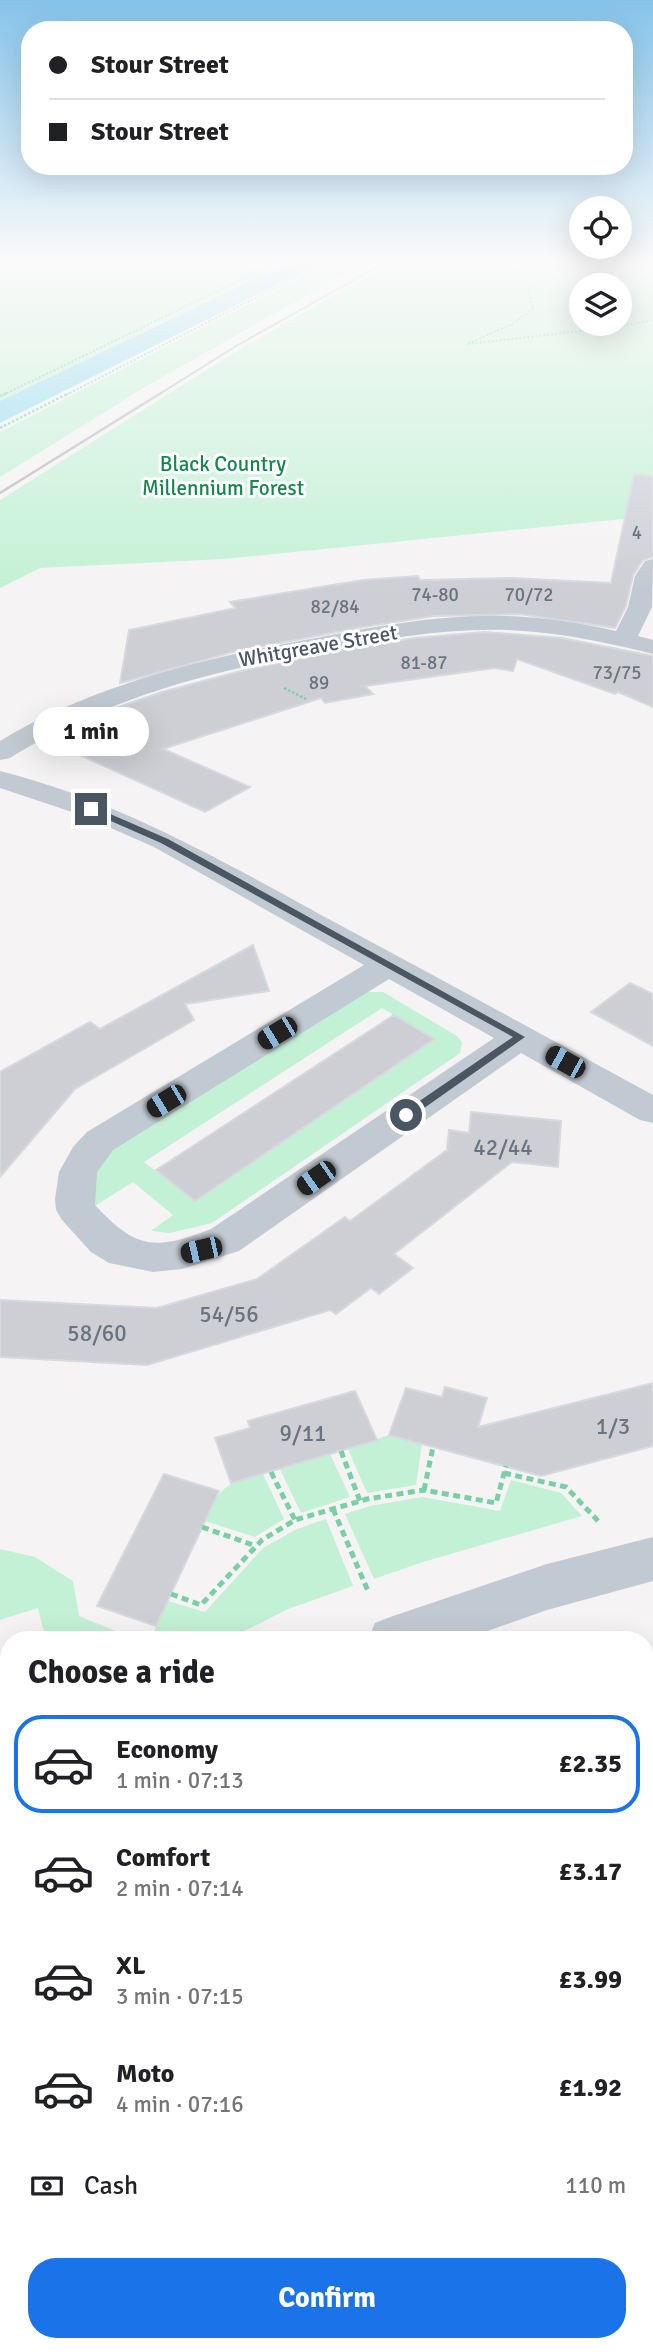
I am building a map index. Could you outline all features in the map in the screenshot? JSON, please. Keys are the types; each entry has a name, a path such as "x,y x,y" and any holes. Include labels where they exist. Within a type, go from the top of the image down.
{"street":[{"path":"624,639 640,607 646,576 653,566"},
{"name":"Whitgreave Street","path":"0,751 34,729 105,697 235,660 339,640 424,628 494,623 545,626 624,639 653,647"},
{"path":"0,779 91,809 164,841 653,1111"},
{"path":"390,964 100,1141 80,1163 76,1175 76,1210 109,1244 137,1256 158,1257 201,1250 225,1240 520,1037"},
{"path":"419,1631 547,1587 653,1559"}],"path":[{"path":"0,396 52,371"},
{"path":"0,428 112,371"},
{"path":"424,1490 433,1447"},
{"path":"341,1451 360,1501"},
{"path":"171,1594 201,1605 256,1546 295,1520 360,1501 424,1490 496,1503 505,1470 566,1487 601,1524"},
{"path":"271,1472 295,1520"},
{"path":"333,1509 368,1591"},
{"path":"202,1527 256,1546"}],"green space":[{"path":"0,371 63,371 0,401"},
{"path":"119,371 173,371 0,477 0,432"},
{"name":"Black Country Millennium Forest","path":"205,371 653,371 653,516 223,559 40,568 0,588 0,500"},
{"path":"367,992 383,992 457,1036 462,1042 460,1053 212,1223 170,1233 151,1231 173,1215 133,1182 93,1207 93,1171 106,1153","holes":["382,1008 433,1039 195,1201 144,1162"]},
{"path":"389,1435 422,1444 416,1485 367,1493 348,1449"},
{"path":"330,1454 350,1497 301,1513 280,1469"},
{"path":"263,1474 284,1519 255,1537 205,1521 216,1499 226,1488"},
{"path":"511,1480 561,1493 582,1516 374,1579 345,1514 370,1506 422,1497 500,1511"},
{"path":"326,1519 353,1586 288,1609 245,1631 154,1631 168,1601 205,1612 263,1548 297,1529"},
{"path":"0,1549 35,1557 73,1581 79,1616 115,1631 44,1631 38,1608 0,1620"}],"water":[{"path":"63,371 104,371 0,423 0,401"}],"building":[{"path":"634,474 653,476 653,557 643,560 633,575 626,606 615,628 520,614 434,616 233,652 120,683 129,630 236,608 230,602 363,580 418,576 420,580 512,578 611,583"},
{"path":"484,632 562,638 653,656 653,707 618,692 615,694 517,659 513,671 494,668 365,686 373,694 325,703 321,698 163,749 250,787 205,812 80,755 95,720 113,728 116,708 162,692 241,671 346,649 415,638"},
{"path":"253,945 269,991 185,1004 194,1020 75,1089 0,1177 0,1072 90,1022 100,1029"},
{"path":"630,983 653,994 653,1046 591,1012"},
{"path":"394,1015 434,1039 195,1201 156,1170"},
{"path":"471,1112 561,1121 558,1167 512,1162 394,1254 413,1268 379,1294 371,1288 336,1314 330,1310 147,1365 0,1357 0,1300 157,1308 257,1279 345,1217 350,1221 447,1150 449,1130 469,1133"},
{"path":"653,1383 653,1446 541,1476 389,1435 406,1388 442,1397 445,1387 487,1398 478,1427"},
{"path":"355,1391 377,1440 231,1483 215,1438 250,1428 248,1421"},
{"path":"164,1474 219,1491 156,1626 97,1606"}],"railway":[{"path":"158,395 197,371"},
{"path":"0,493 161,393"}],"route":[{"path":"91,809 164,841 520,1037 406,1115"}]}
